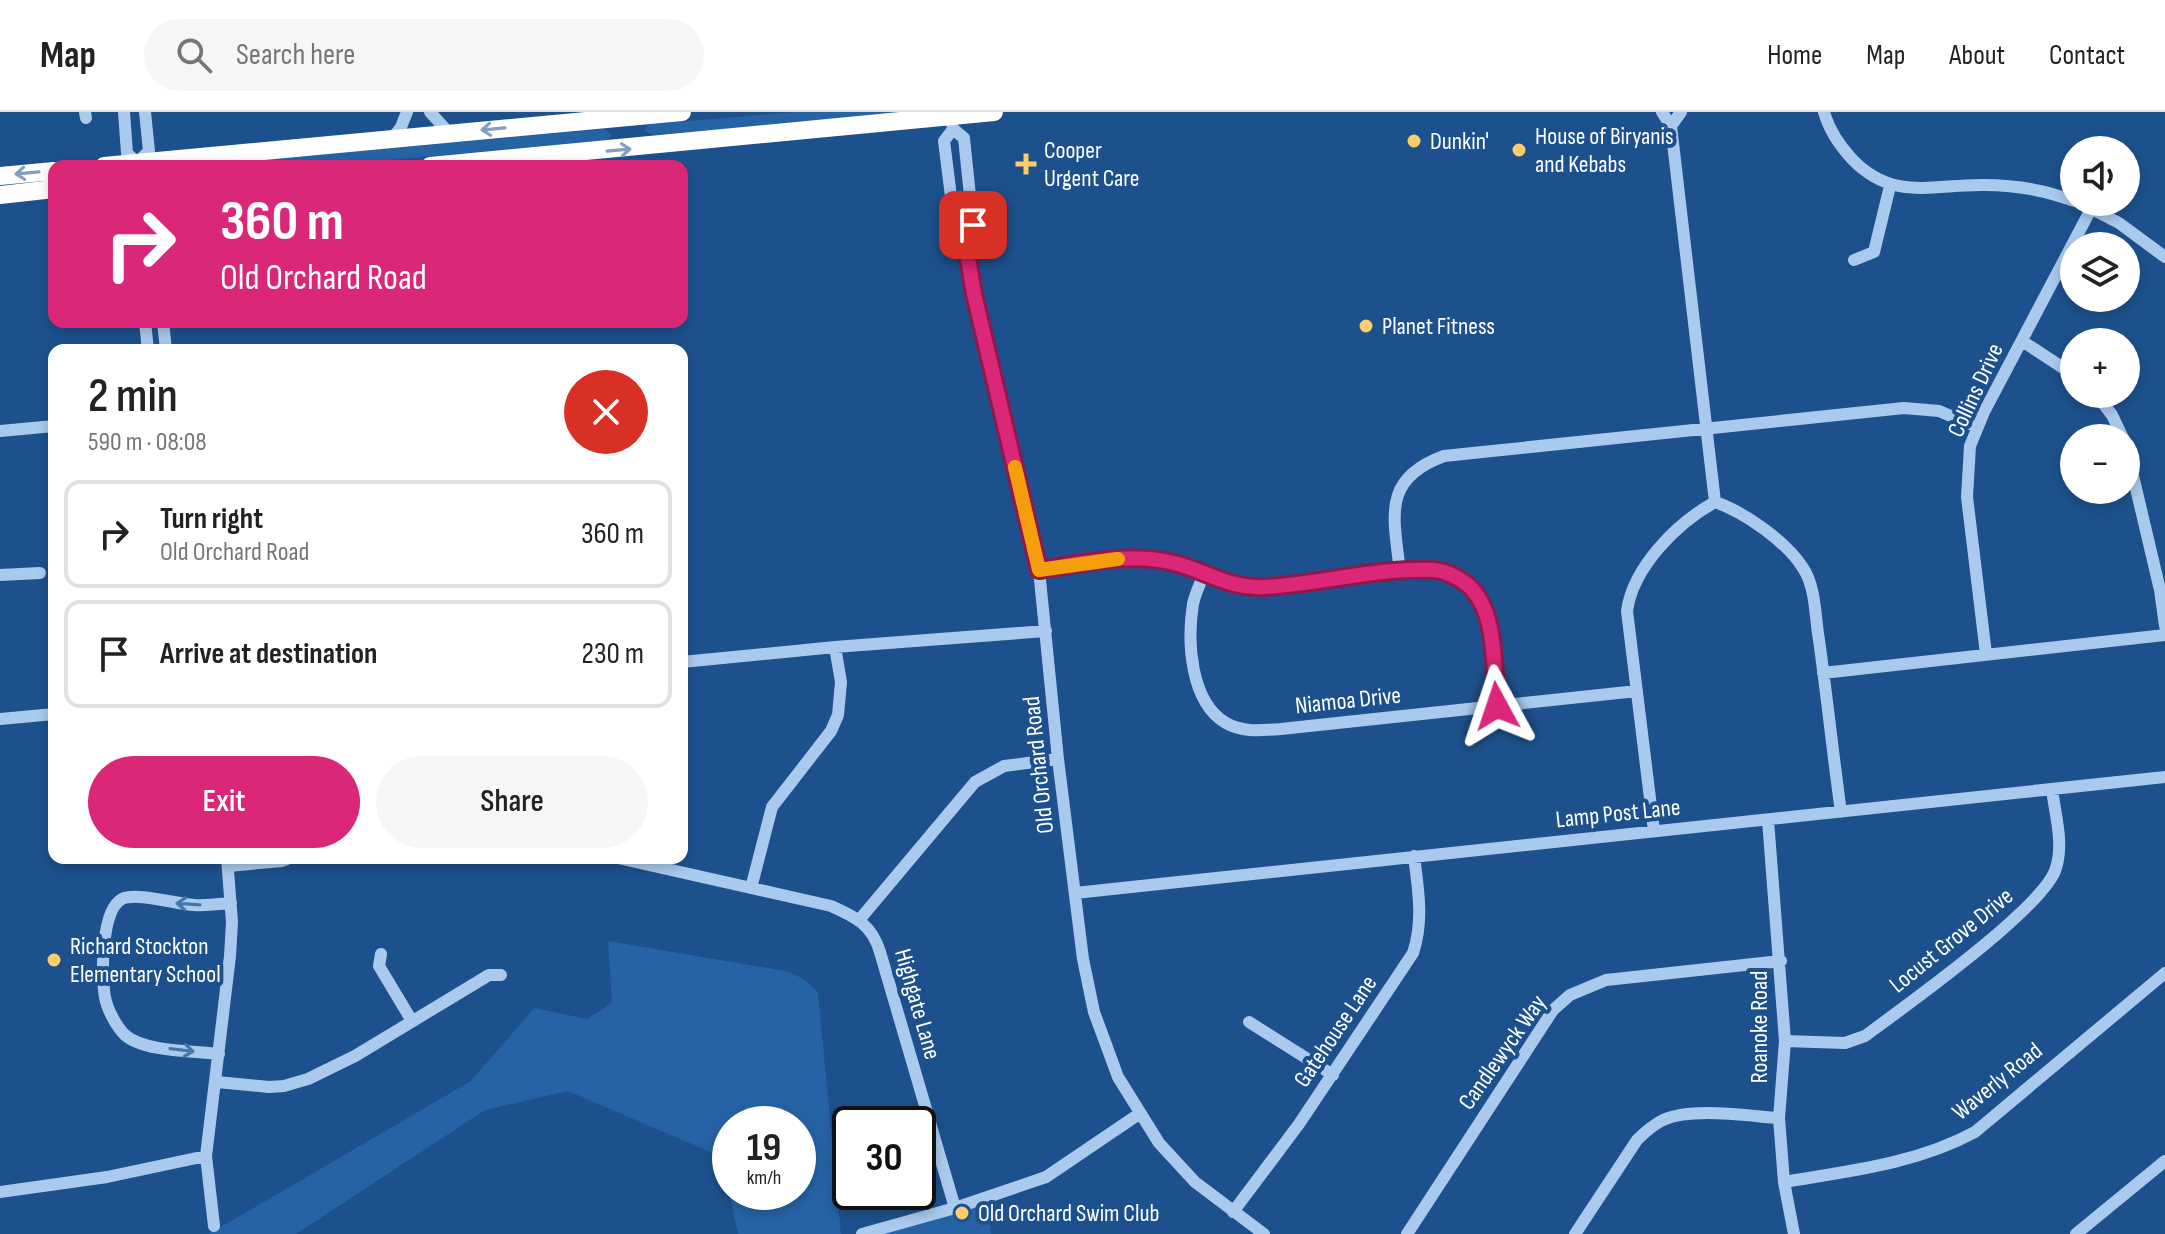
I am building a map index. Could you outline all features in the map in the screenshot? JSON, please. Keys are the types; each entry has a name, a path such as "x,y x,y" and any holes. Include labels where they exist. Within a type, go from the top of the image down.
{"highway":[{"path":"178,160 682,112"},
{"path":"497,160 951,119 994,112"},
{"path":"0,176 48,172"},
{"path":"0,195 48,190"},
{"path":"0,205 48,201"}],"street":[{"path":"124,112 127,153 133,160"},
{"path":"141,160 149,151 145,112"},
{"path":"392,139 407,112"},
{"path":"430,112 449,133"},
{"path":"1662,112 1671,126 1715,502"},
{"path":"1671,126 1681,112"},
{"path":"1824,112 1845,151 1856,163 1890,186 1930,189 1982,185 2023,187 2060,198"},
{"name":"Old Orchard Road","path":"951,119 964,138 973,225 964,234"},
{"name":"Old Orchard Road","path":"951,119 944,141 955,228 964,234 974,294 1039,570 1058,759 1087,987 1094,1012 1118,1077 1159,1143 1186,1174 1264,1234"},
{"path":"1854,260 1874,252 1890,186"},
{"name":"Collins Drive","path":"1986,654 1967,497 1970,446 2087,216"},
{"path":"2105,216 2165,257"},
{"path":"2022,341 2060,366"},
{"path":"1400,572 1393,506 1403,482 1423,464 1444,456 1921,408 1939,411 1977,427"},
{"path":"0,431 48,427"},
{"path":"1654,831 1627,611 1635,583 1660,548 1694,514 1715,502 1734,509 1790,552 1804,569 1810,583 1841,812"},
{"path":"2140,504 2160,590 2165,626"},
{"path":"1039,570 1136,558 1177,564 1232,585 1264,587 1437,570 1466,583 1476,594 1489,622 1497,706"},
{"path":"0,575 40,573"},
{"name":"Niamoa Drive","path":"1204,574 1194,599 1191,622 1196,673 1205,701 1214,714 1242,729 1270,730 1637,691"},
{"path":"688,661 1046,631"},
{"path":"1823,673 2165,635"},
{"path":"751,888 772,807 831,731 838,715 841,682 835,647"},
{"path":"0,719 48,715"},
{"path":"646,864 831,906 860,919 975,782 1004,766 1058,759"},
{"name":"Lamp Post Lane","path":"1075,893 2165,777"},
{"name":"Locust Grove Drive","path":"1785,1041 1845,1043 1865,1036 2027,907 2051,881 2056,867 2060,846 2052,789"},
{"name":"Roanoke Road","path":"1768,820 1785,1041 1779,1118 1784,1182 1794,1234"},
{"name":"Gatehouse Lane","path":"1233,1212 1333,1075 1413,953 1421,918 1414,856"},
{"path":"214,1226 206,1156 230,956 228,864"},
{"path":"219,1054 145,1044 126,1035 118,1026 105,1000 103,974 107,920 124,898 196,905 231,903"},
{"name":"Highgate Lane","path":"860,919 874,935 878,945 955,1208"},
{"path":"381,954 379,966 412,1021"},
{"name":"Candlewyck Way","path":"1407,1234 1553,1010 1570,995 1606,980 1781,961"},
{"name":"Waverly Road","path":"1784,1182 1885,1164 1944,1148 1975,1132 2165,973"},
{"path":"217,1082 269,1087 308,1079 355,1056 489,975 501,975"},
{"path":"1249,1022 1333,1075"},
{"path":"862,1234 955,1208 1046,1177 1139,1114"},
{"path":"1575,1234 1637,1140 1665,1119 1706,1114 1779,1118"},
{"path":"0,1192 107,1177 206,1156"},
{"path":"2076,1234 2165,1161"}],"shaded area":[{"path":"794,112 921,112 655,135 644,131 653,124"},
{"path":"604,129 612,135 607,140 390,160 262,160"},
{"path":"608,941 785,971 811,985 818,993 832,1140 832,1210 839,1210 841,1234 738,1234 733,1210 816,1210 816,1106 712,1106 712,1153 568,1091 485,1110 296,1234 209,1234 471,1081 534,1008 587,1019 612,1003"},
{"name":"Old Orchard Swim Club","path":"985,1198 991,1234 862,1234"}],"slow traffic":[{"path":"1015,467 1039,570 1118,559"}],"place":[{"name":"Dunkin'","path":"1414,141"},
{"name":"House of Biryanis and Kebabs","path":"1519,150"},
{"name":"Cooper Urgent Care","path":"1026,164"},
{"name":"Planet Fitness","path":"1366,326"},
{"name":"Richard Stockton Elementary School","path":"54,960"},
{"name":"Old Orchard Swim Club","path":"962,1213"}],"route":[{"path":"973,225 964,234 974,294 1039,570 1136,558 1177,564 1232,585 1264,587 1437,570 1466,583 1484,607 1489,622 1497,706"}]}
